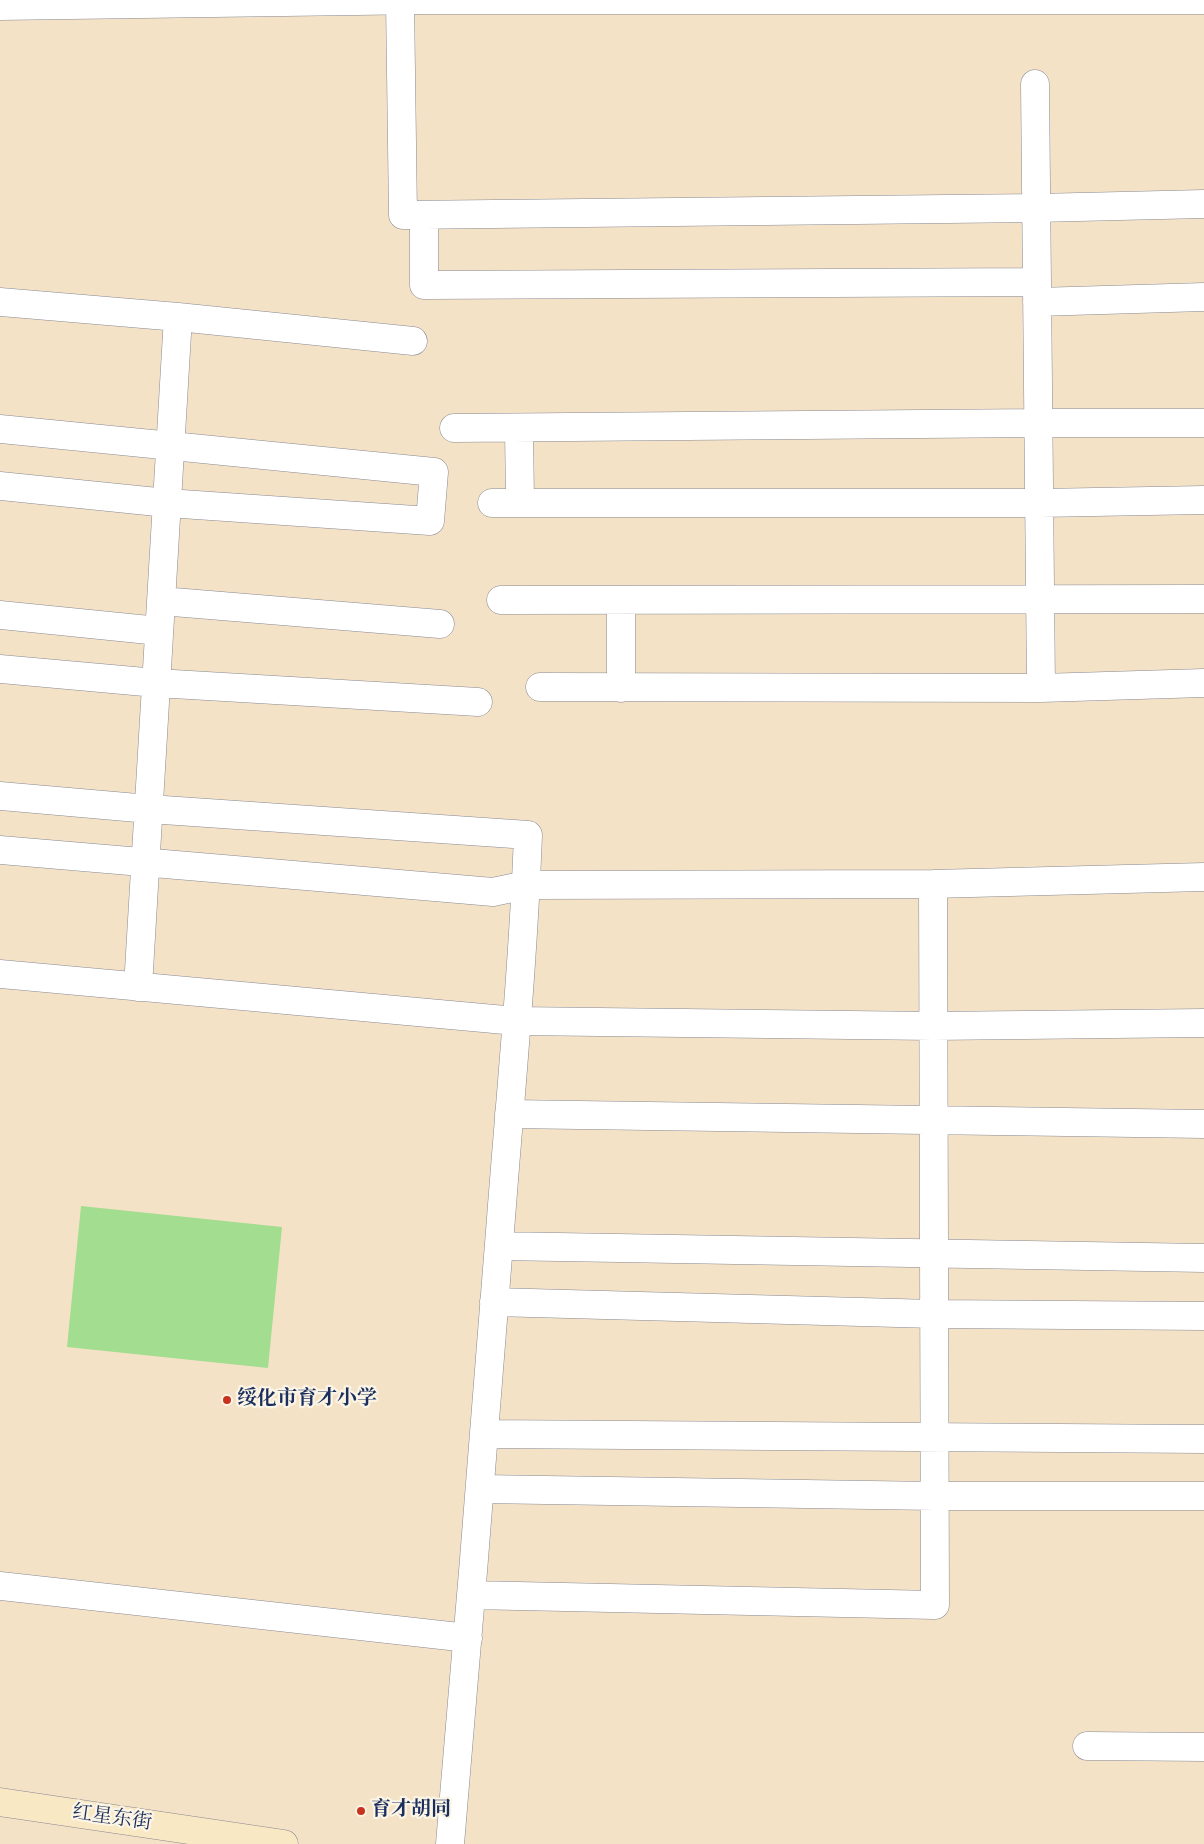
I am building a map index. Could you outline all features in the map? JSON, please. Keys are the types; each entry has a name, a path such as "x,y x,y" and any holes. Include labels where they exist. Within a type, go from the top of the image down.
{"main road":[{"name":"红星东街","path":"0,1802 284,1844"}],"street":[{"path":"0,6 427,0 1204,0"},
{"path":"400,1 403,215 1036,208 1204,204"},
{"path":"1035,84 1041,688"},
{"path":"424,215 424,285 1037,292 1204,297"},
{"path":"0,302 178,317 413,341"},
{"path":"138,987 178,317"},
{"path":"454,428 1039,423 1204,424"},
{"path":"519,428 520,502"},
{"path":"0,430 434,472 430,521 167,503 0,486"},
{"path":"492,502 1040,503 1204,500"},
{"path":"501,600 1204,599"},
{"path":"621,600 621,688"},
{"path":"161,601 440,624"},
{"path":"0,615 159,631"},
{"path":"0,669 156,683 478,702"},
{"path":"540,688 1041,688 1204,683"},
{"path":"0,796 149,809 528,835 526,885 499,1246 450,1844"},
{"path":"0,850 493,892 526,885 933,884 1204,877"},
{"path":"471,1595 935,1604 933,884"},
{"path":"0,974 516,1021 933,1026 1204,1023"},
{"path":"509,1114 934,1122 1204,1124"},
{"path":"499,1246 1204,1258"},
{"path":"494,1302 934,1314 1204,1316"},
{"path":"484,1434 1204,1439"},
{"path":"480,1489 935,1496 1204,1496"},
{"path":"0,1586 468,1638"},
{"path":"1088,1746 1204,1747"}],"green space":[{"path":"81,1206 282,1227 268,1368 67,1347"}],"place":[{"name":"绥化市育才小学","path":"227,1400"},
{"name":"育才胡同","path":"361,1811"}]}
